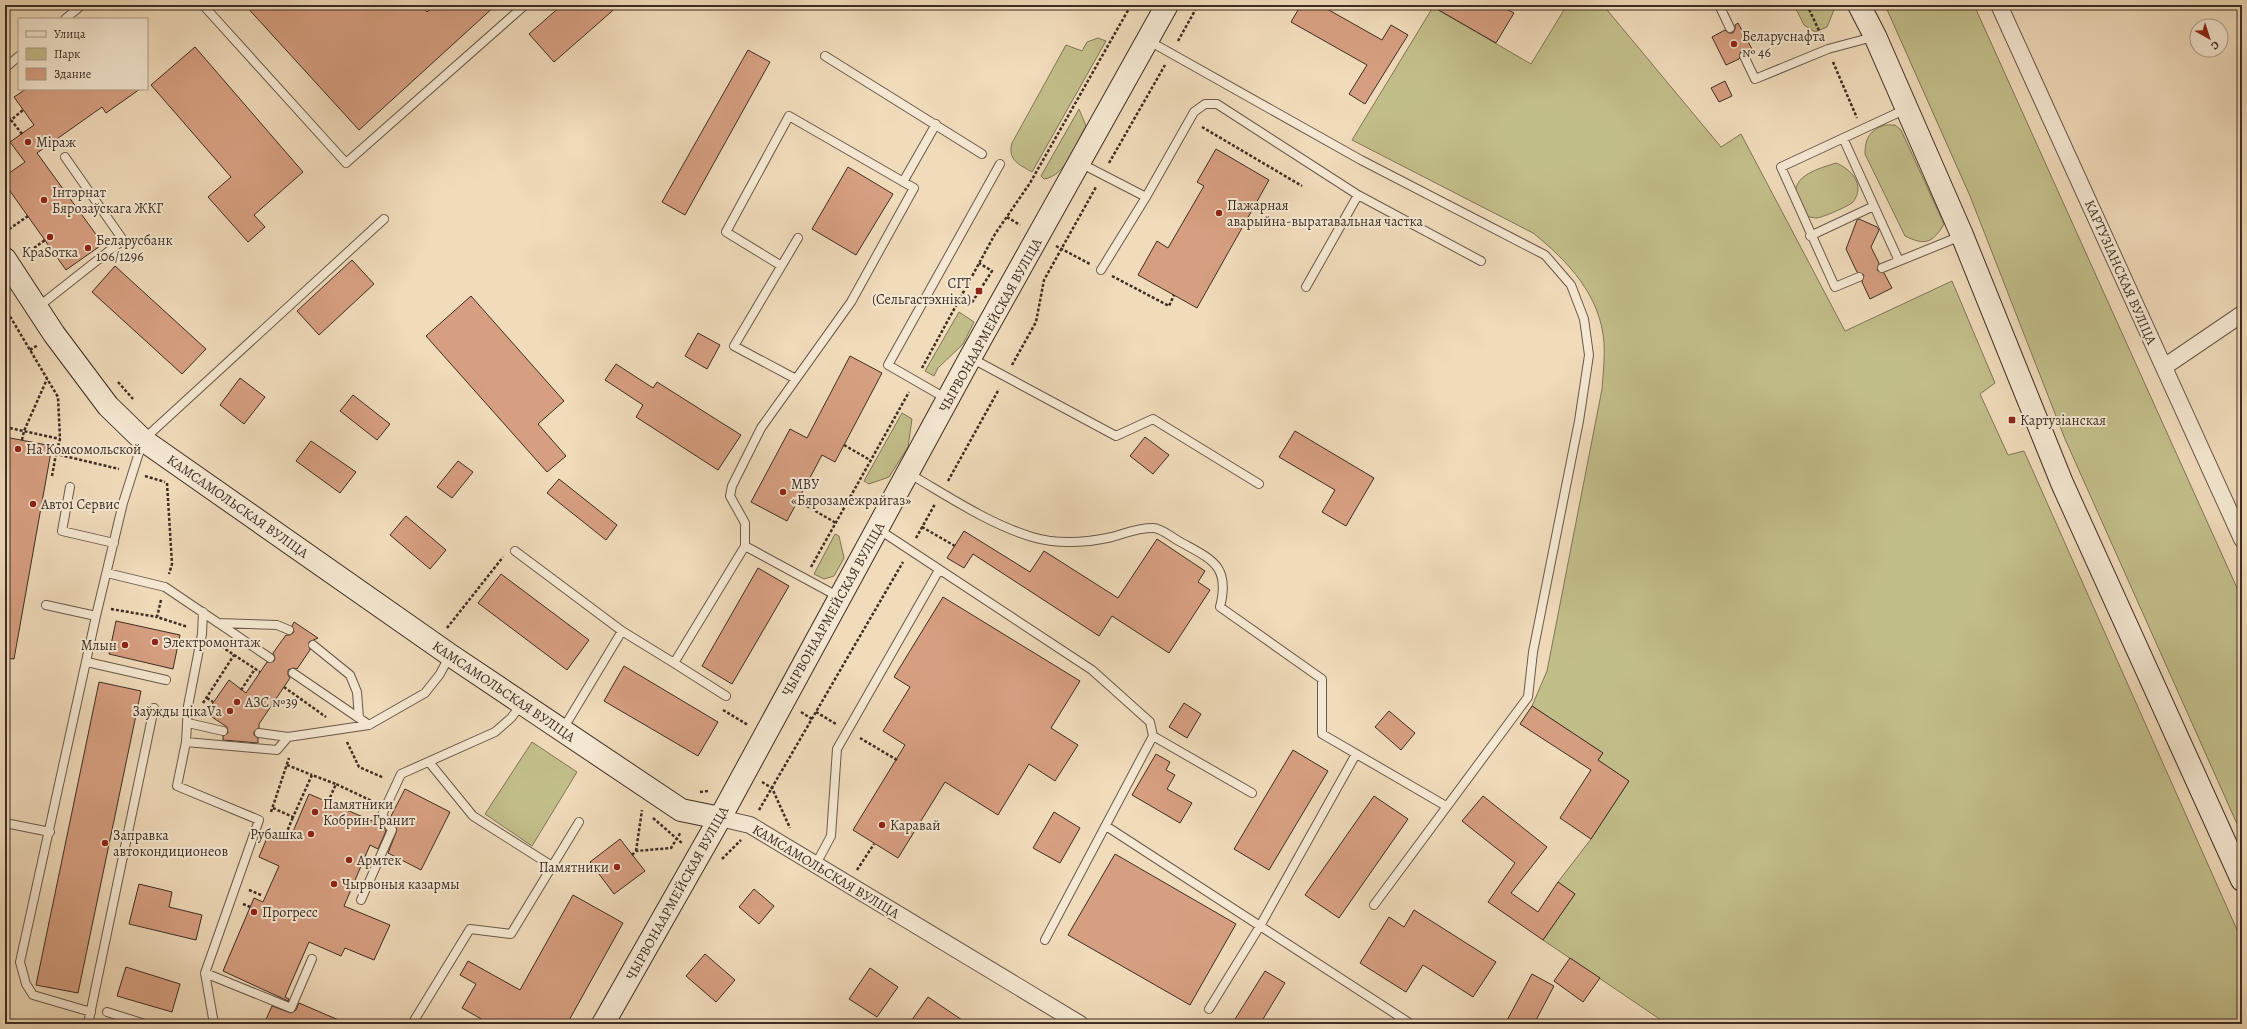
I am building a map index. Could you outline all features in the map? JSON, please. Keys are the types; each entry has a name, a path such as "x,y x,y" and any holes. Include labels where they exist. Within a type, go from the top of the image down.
{"main road":[{"name":"ЧЫРВОНААРМЕЙСКАЯ ВУЛІЦА","path":"604,1024 720,818 970,358 1167,5"},
{"path":"1859,5 1875,36 1962,235 2062,483 2242,880"},
{"name":"КАМСАМОЛЬСКАЯ ВУЛІЦА","path":"13,258 37,308 54,334 108,406 143,440 450,655 681,810 720,818"}],"street":[{"name":"КАРТУЗІАНСКАЯ ВУЛІЦА","path":"1999,5 2242,539"},
{"path":"2164,367 2242,314"},
{"name":"КАМСАМОЛЬСКАЯ ВУЛІЦА","path":"720,818 750,825 816,864 1059,1018 1078,1024"}],"lane":[{"path":"66,18 82,5"},
{"path":"203,5 346,163 525,5"},
{"path":"1719,5 1730,28"},
{"path":"1744,56 1755,79 1828,49 1875,36"},
{"path":"1148,41 1172,52 1361,160 1545,256 1571,286 1584,319 1589,355 1579,421 1533,652 1528,696 1374,905"},
{"path":"825,56 982,154"},
{"path":"5,68 18,57"},
{"path":"1101,270 1146,198 1194,112 1205,104 1217,104 1358,195 1480,261"},
{"path":"1859,277 1835,286 1810,236 1781,167 1907,108"},
{"path":"674,663 745,546 744,523 730,496 732,486 761,428 851,302 914,188 789,116 726,232 780,265"},
{"path":"902,182 936,124"},
{"path":"1843,138 1899,261"},
{"path":"37,308 123,240 65,157"},
{"path":"1080,163 1146,198"},
{"path":"948,399 888,365 1000,164"},
{"path":"1306,287 1358,195"},
{"path":"1810,236 1874,206"},
{"path":"91,1012 33,995 26,984 20,962 50,832 96,616 124,503 143,440 384,219"},
{"path":"1882,268 1962,235"},
{"path":"796,379 734,346 780,265 798,238"},
{"path":"970,358 1116,436 1153,419 1259,484"},
{"path":"908,473 958,504 1032,537 1075,544 1114,537 1134,529 1155,528 1210,559 1221,573 1224,590 1220,607 1322,679 1322,734 1446,806"},
{"path":"70,487 62,531 114,543"},
{"path":"877,529 1092,670 1150,722 1153,736 1045,940"},
{"path":"745,546 840,597"},
{"path":"514,551 622,630 726,696"},
{"path":"816,864 831,836 837,749 939,570"},
{"path":"107,573 165,587 270,658"},
{"path":"46,605 96,616"},
{"path":"202,612 202,634 188,706 186,742 177,786 260,820 205,973 214,1024"},
{"path":"218,622 277,625 289,630"},
{"path":"562,730 622,630"},
{"path":"313,645 350,675 357,692 359,718"},
{"path":"259,733 288,736 369,725 425,692 440,674 450,655"},
{"path":"87,662 166,680"},
{"path":"294,673 369,725"},
{"path":"361,900 392,830 382,815 401,774 495,732 514,715 522,703"},
{"path":"88,1024 154,708"},
{"path":"188,723 223,731"},
{"path":"186,742 277,750 288,736"},
{"path":"1153,736 1252,793"},
{"path":"1209,1009 1260,926 1356,754"},
{"path":"429,762 473,816 552,866"},
{"path":"412,1024 470,929 511,934 579,822"},
{"path":"10,824 50,832"},
{"path":"1106,826 1411,1024"},
{"path":"205,973 291,1008 312,959"},
{"path":"107,1012 145,1024"}],"path":[{"path":"805,578 979,263 996,234 1030,183 1130,6 1124,5"},
{"path":"761,808 910,550 1036,322 1044,280 1198,5"},
{"path":"1296,5 1300,8"},
{"path":"1807,5 1828,49 1862,130"},
{"path":"11,120 23,110"},
{"path":"5,113 22,134"},
{"path":"1189,120 1302,186"},
{"path":"5,232 28,216"},
{"path":"13,258 45,240"},
{"path":"960,297 971,304 992,271 979,263"},
{"path":"5,308 58,397 60,439 52,476"},
{"path":"114,378 135,402"},
{"path":"22,440 24,431 47,379"},
{"path":"5,427 60,439"},
{"path":"844,445 870,460"},
{"path":"56,454 123,470"},
{"path":"798,501 836,523"},
{"path":"922,527 955,546"},
{"path":"447,629 497,563 506,554 514,551"},
{"path":"440,624 453,633"},
{"path":"197,725 198,711 234,655"},
{"path":"241,690 255,669"},
{"path":"284,687 339,728 359,767 397,784"},
{"path":"207,698 213,702"},
{"path":"270,815 291,753"},
{"path":"287,765 336,784 386,807"},
{"path":"291,836 286,834 312,775"},
{"path":"328,802 336,784"},
{"path":"698,792 708,790"},
{"path":"272,808 293,817"},
{"path":"636,852 642,809"},
{"path":"632,855 636,852 671,848 677,838"},
{"path":"852,877 874,844"},
{"path":"243,888 261,895"}],"green space":[{"path":"1567,5 1603,5 1721,147 1741,134 1845,331 1952,281 1995,383 1980,394 2008,455 2024,451 2242,941 2242,1024 1667,1024 1543,940 1575,894 1558,882 1591,839 1629,781 1598,760 1603,753 1532,706 1547,671 1602,389 1604,343 1602,326 1597,310 1580,281 1558,255 1533,233 1352,140 1433,7 1531,64"},
{"path":"1794,5 1836,5 1827,27 1815,32 1804,25"},
{"path":"1885,5 1974,5 2242,599 2242,835 2065,439 1970,196"},
{"path":"1098,38 1106,41 1032,172 1019,164 1013,158 1011,154 1012,143 1066,45 1082,51 1087,42"},
{"path":"1079,109 1086,126 1070,158 1052,177 1044,179 1041,176"},
{"path":"1885,125 1895,125 1901,130 1944,224 1936,235 1928,241 1918,241 1905,236 1865,154 1866,143 1869,135 1876,129"},
{"path":"1836,163 1847,169 1855,178 1858,190 1857,196 1851,204 1829,214 1816,218 1807,216 1796,197 1798,183 1815,170"},
{"path":"959,312 974,322 963,344 938,368 934,376 925,371"},
{"path":"902,413 912,419 908,447 889,477 869,484 864,481"},
{"path":"835,534 839,536 844,558 834,576 824,579 814,574"},
{"path":"532,742 577,772 532,846 485,814"}],"building":[{"path":"245,5 421,5 427,12 435,5 496,5 359,130"},
{"path":"562,5 619,5 554,62 529,34"},
{"path":"1301,5 1320,5 1382,40 1391,25 1408,35 1365,104 1349,94 1367,65 1291,22"},
{"path":"1430,5 1499,5 1514,13 1496,43"},
{"path":"1738,23 1753,51 1749,54 1745,51 1741,51 1739,59 1726,65 1712,37 1725,30 1729,33 1733,33 1735,25"},
{"path":"195,47 303,172 254,215 265,227 248,242 208,197 231,177 151,85"},
{"path":"748,50 770,62 685,215 662,202"},
{"path":"1725,81 1732,96 1719,102 1711,88"},
{"path":"24,90 139,90 106,113 102,107 37,153 103,244 66,270 5,184 5,176 25,162 10,142 34,125 14,97"},
{"name":"Пажарная аварыйна-выратавальная частка","path":"1216,149 1269,180 1197,308 1138,275 1157,241 1168,248 1204,186 1197,182"},
{"path":"848,167 893,194 856,255 812,229"},
{"path":"1859,219 1877,227 1879,230 1871,247 1879,263 1877,270 1884,273 1892,288 1870,299 1862,282 1864,275 1857,272 1846,249 1857,220"},
{"path":"352,260 374,284 319,335 297,311"},
{"path":"115,266 206,349 182,374 92,292"},
{"path":"471,296 564,401 538,424 566,456 547,472 426,336"},
{"path":"698,333 720,345 707,369 685,356"},
{"path":"850,356 882,373 835,462 822,455 787,521 751,502 790,429 807,438"},
{"path":"616,364 653,388 657,382 741,435 718,470 636,417 643,405 605,380"},
{"path":"240,378 265,397 244,424 220,405"},
{"path":"353,395 390,424 377,440 340,411"},
{"path":"1295,431 1374,478 1346,526 1322,512 1335,490 1279,457"},
{"path":"5,437 52,446 14,659 5,658"},
{"path":"1145,437 1169,455 1153,474 1130,456"},
{"path":"311,441 356,472 340,493 296,461"},
{"path":"458,461 473,472 452,498 437,487"},
{"path":"559,479 617,525 606,540 547,493"},
{"path":"406,516 446,550 430,569 390,535"},
{"path":"964,531 1030,572 1044,551 1118,598 1157,539 1205,571 1198,582 1210,590 1169,653 1112,616 1099,636 973,554 964,568 947,558"},
{"path":"758,568 789,586 732,684 702,666"},
{"path":"501,574 589,640 567,670 478,603"},
{"path":"943,597 1080,681 1051,728 1078,745 1055,781 1029,764 998,815 945,782 898,858 853,830 905,745 883,731 910,687 894,677"},
{"path":"116,621 180,635 173,669 109,654"},
{"path":"294,622 318,638 309,642 310,650 297,669 293,668 288,670 288,675 290,678 259,724 259,728 254,732 254,735 258,738 258,743 223,740 223,736 228,733 227,727 206,713 229,680 246,693 267,662 274,661 275,658 273,653 286,635 290,635 294,632 292,626"},
{"path":"624,666 718,722 698,756 604,701"},
{"path":"99,682 141,691 78,993 36,985"},
{"path":"1184,703 1201,714 1187,738 1169,727"},
{"path":"1532,706 1603,753 1598,760 1629,781 1591,839 1560,818 1591,770 1520,724"},
{"path":"1389,711 1415,733 1401,750 1375,727"},
{"path":"1293,750 1328,771 1269,870 1234,849"},
{"path":"1156,754 1170,762 1166,770 1175,775 1167,789 1192,803 1180,823 1132,795"},
{"path":"405,789 450,812 421,870 388,853 397,830 390,818"},
{"path":"309,794 382,825 386,831 378,849 370,845 344,906 390,925 374,960 345,948 341,956 309,942 285,997 289,999 288,1001 223,971 254,898 263,902 279,866 259,857 269,833 289,841"},
{"path":"1374,796 1408,819 1339,918 1305,895"},
{"path":"1483,796 1547,847 1511,893 1538,912 1558,882 1575,894 1543,940 1488,902 1515,863 1462,821"},
{"path":"1054,812 1080,828 1060,863 1033,848"},
{"name":"Памятники","path":"620,839 645,871 614,894 590,862"},
{"path":"1115,854 1236,924 1190,1005 1068,935"},
{"path":"139,884 172,892 169,907 202,915 196,940 129,924"},
{"path":"754,889 774,906 759,924 739,907"},
{"path":"573,895 623,923 567,1024 490,1024 462,1008 476,984 460,975 468,961 520,990"},
{"path":"1414,910 1496,962 1473,997 1423,965 1406,992 1360,963 1389,917 1404,927"},
{"path":"705,954 735,980 716,1002 686,976"},
{"path":"1570,958 1600,978 1583,1002 1554,981"},
{"path":"126,967 180,984 172,1012 117,996"},
{"path":"870,968 898,987 877,1017 849,999"},
{"path":"1265,971 1285,983 1260,1024 1232,1024"},
{"path":"1532,974 1554,986 1534,1024 1505,1024"},
{"path":"928,997 968,1024 909,1024"},
{"path":"299,1003 348,1024 264,1024 272,1006 291,1013 296,1010"}],"place":[{"name":"Беларуснафта № 46","path":"1734,44"},
{"name":"Міраж","path":"28,142"},
{"name":"Інтэрнат Бярозаўскага ЖКГ","path":"44,200"},
{"name":"Пажарная аварыйна-выратавальная частка","path":"1219,213"},
{"name":"КраSотка","path":"50,237"},
{"name":"Беларусбанк 106/1296","path":"88,248"},
{"name":"СГТ (Сельгастэхніка)","path":"979,291"},
{"name":"Картузіанская","path":"2012,420"},
{"name":"На Комсомольской","path":"18,449"},
{"name":"МВУ «Бярозамежрайгаз»","path":"783,492"},
{"name":"Авто1 Сервис","path":"33,504"},
{"name":"Электромонтаж","path":"155,642"},
{"name":"Млын","path":"125,645"},
{"name":"АЗС №39","path":"237,702"},
{"name":"Заўжды цікаVа","path":"230,711"},
{"name":"Памятники Кобрин Гранит","path":"315,812"},
{"name":"Каравай","path":"882,825"},
{"name":"Рубашка","path":"311,834"},
{"name":"Заправка автокондиционеов","path":"105,843"},
{"name":"Армтек","path":"349,860"},
{"name":"Памятники","path":"617,867"},
{"name":"Чырвоныя казармы","path":"334,884"},
{"name":"Прогресс","path":"254,912"}]}
